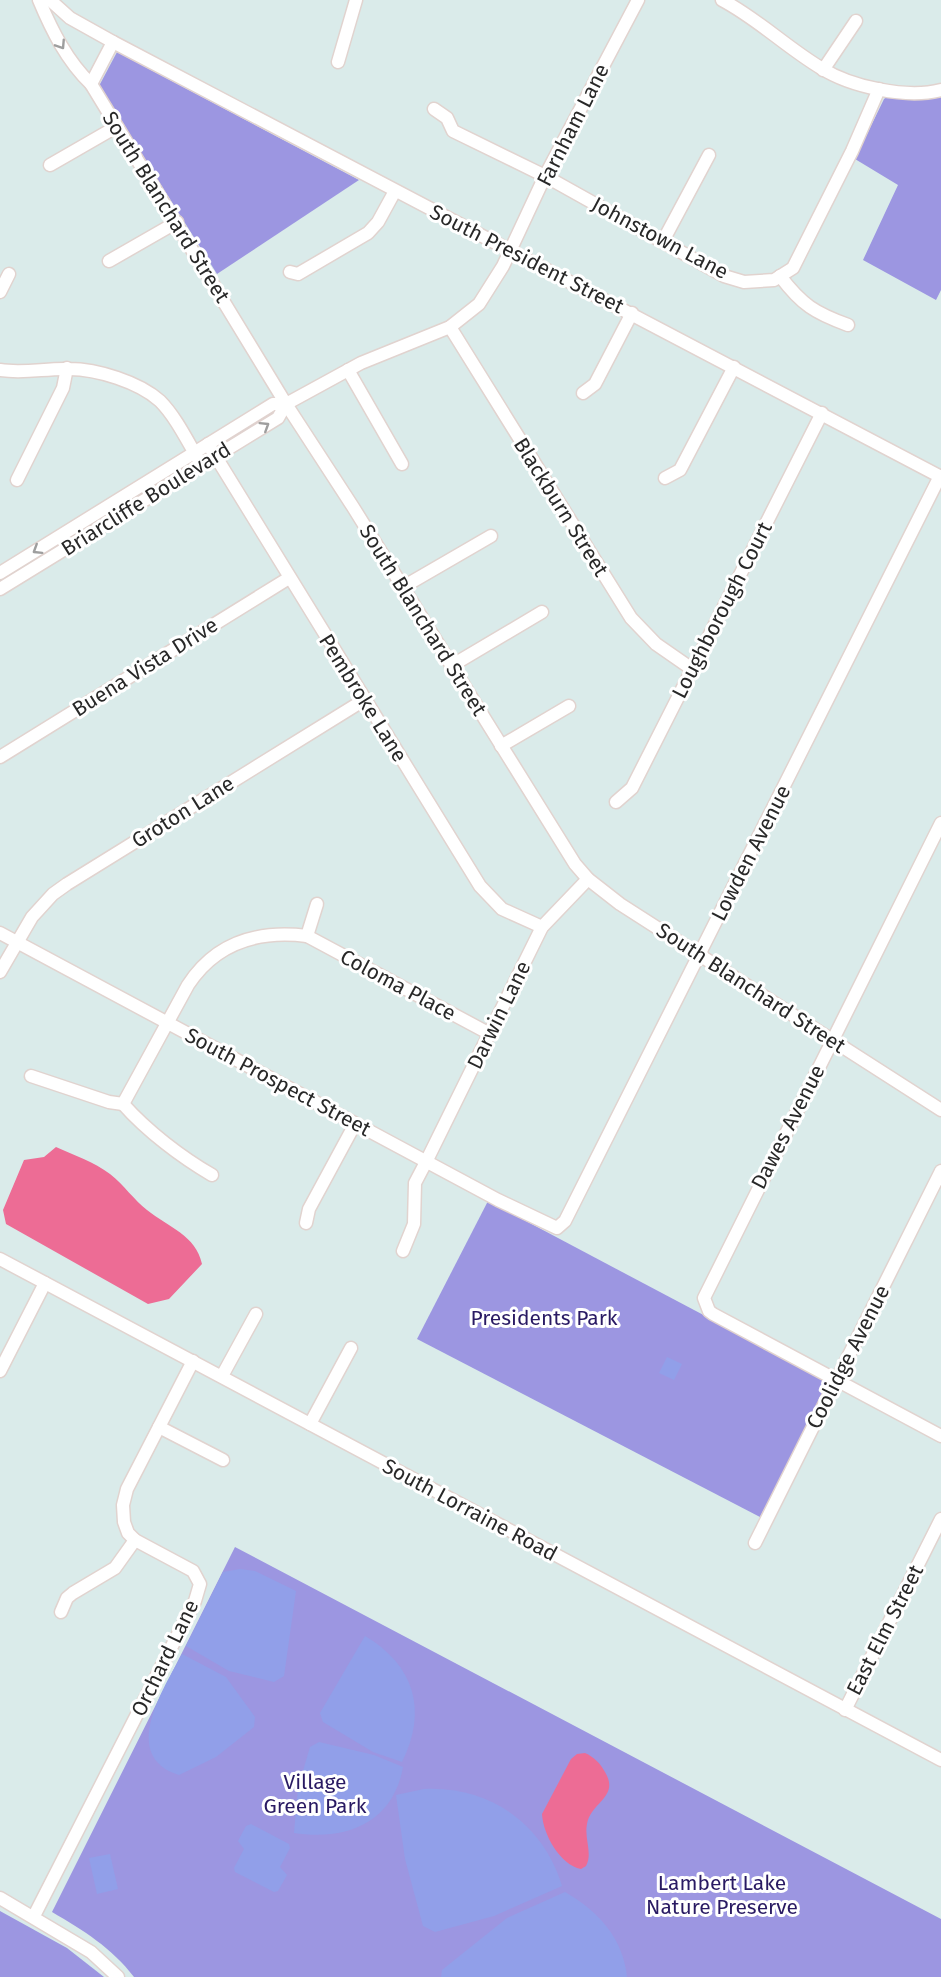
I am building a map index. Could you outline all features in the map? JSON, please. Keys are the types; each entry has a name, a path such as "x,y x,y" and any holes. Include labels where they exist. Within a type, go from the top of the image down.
{"street":[{"name":"South Blanchard Street","path":"39,0 52,31 80,73 91,84 286,404 403,587 561,846 588,879 620,903 941,1110"},
{"name":"South President Street","path":"50,0 70,18 113,42 941,476"},
{"path":"338,62 356,0"},
{"name":"Farnham Lane","path":"510,252 545,176 638,0"},
{"path":"722,0 763,25 823,70 879,89 910,93 941,90"},
{"path":"823,70 856,21"},
{"path":"91,84 113,42"},
{"path":"848,325 818,314 799,300 780,276 793,268 852,151 879,89"},
{"name":"Johnstown Lane","path":"434,109 447,118 453,131 545,176 724,276 744,282 774,280 780,276"},
{"path":"50,165 116,127"},
{"path":"663,241 708,155"},
{"path":"290,272 298,274 368,233 378,222 395,191"},
{"path":"109,261 177,222"},
{"name":"Briarcliffe Boulevard","path":"0,573 273,404 286,404 348,370 450,327 479,304 510,252"},
{"path":"0,292 9,274"},
{"path":"583,393 595,384 632,313"},
{"name":"Blackburn Street","path":"450,327 631,618 656,644 692,669"},
{"path":"665,478 680,470 734,367"},
{"path":"17,480 63,388 67,368"},
{"path":"0,370 29,372 67,368 112,376 153,396 165,408 202,465"},
{"path":"348,370 402,464"},
{"name":"Briarcliffe Boulevard","path":"0,589 278,418 286,404"},
{"name":"Loughborough Court","path":"616,802 632,788 822,413"},
{"name":"Pembroke Lane","path":"208,444 486,895 502,909 542,927"},
{"name":"Lowden Avenue","path":"557,1228 564,1223 941,476"},
{"path":"403,587 491,536"},
{"name":"Buena Vista Drive","path":"0,757 289,578"},
{"path":"451,666 542,612"},
{"name":"Groton Lane","path":"0,972 42,905 67,884 364,699"},
{"path":"501,746 569,706"},
{"name":"Dawes Avenue","path":"836,1380 714,1314 705,1304 705,1291 941,823"},
{"name":"Darwin Lane","path":"403,1251 414,1224 415,1183 542,927 588,879"},
{"path":"307,936 317,904"},
{"name":"South Prospect Street","path":"0,933 355,1124 547,1225 557,1228"},
{"name":"Coloma Place","path":"123,1104 192,978 205,964 240,940 261,935 282,933 307,936 490,1034"},
{"path":"31,1076 109,1102 123,1104 169,1144 212,1175"},
{"path":"306,1223 309,1209 355,1124"},
{"name":"Coolidge Avenue","path":"755,1544 941,1171"},
{"name":"South Lorraine Road","path":"0,1259 941,1760"},
{"path":"0,1371 45,1283"},
{"path":"222,1376 256,1314"},
{"path":"310,1424 351,1348"},
{"path":"61,1612 67,1598 122,1561 135,1540 124,1522 125,1495 194,1361"},
{"path":"836,1380 941,1436"},
{"path":"159,1427 223,1460"},
{"name":"East Elm Street","path":"845,1710 941,1519"},
{"name":"Orchard Lane","path":"34,1916 195,1601 200,1584 193,1571 135,1540"},
{"path":"0,1898 34,1916 91,1952 118,1977"}],"green space":[{"path":"117,52 359,180 217,274 99,86"},
{"path":"890,95 908,99 941,95 941,290 936,300 863,260 898,185 855,159 884,99"},
{"path":"273,411 275,414 224,442 224,441"},
{"path":"191,461 193,464 0,584 0,578"},
{"name":"Presidents Park","path":"488,1201 830,1382 760,1517 417,1339"},
{"path":"667,1357 682,1364 674,1380 659,1373"},
{"name":"Village Green Park","path":"235,1547 941,1919 941,1977 134,1977 107,1948 52,1912"},
{"path":"240,1569 255,1571 296,1591 284,1676 274,1682 229,1671 186,1646 223,1572"},
{"path":"365,1636 395,1661 412,1690 415,1707 414,1724 410,1743 402,1762 373,1752 323,1722 320,1713"},
{"path":"182,1654 226,1677 255,1717 254,1727 216,1757 179,1775 161,1766 152,1753 149,1737 151,1720 157,1702"},
{"path":"319,1742 374,1755 403,1767 398,1786 378,1815 364,1824 332,1834 294,1833 298,1788 310,1747"},
{"path":"424,1789 470,1794 510,1813 542,1844 562,1886 494,1916 435,1932 423,1926 405,1859 396,1795"},
{"path":"251,1824 289,1844 290,1848 280,1867 287,1875 278,1891 274,1892 235,1872 234,1868 244,1849 238,1841 246,1826"},
{"path":"110,1854 118,1889 97,1894 89,1858"},
{"path":"565,1892 588,1908 607,1927 620,1950 627,1977 441,1977 442,1970 507,1918"},
{"path":"0,1911 67,1948 104,1977 0,1977"}],"shaded area":[{"path":"56,1147 91,1162 110,1174 142,1206 180,1232 194,1246 202,1264 169,1299 148,1304 6,1224 3,1210 24,1160 44,1157"},
{"path":"585,1753 601,1766 609,1781 609,1788 587,1824 588,1861 581,1869 566,1862 554,1848 542,1814 571,1759 577,1754"}],"park label":[{"name":"Lambert Lake Nature Preserve","path":"722,1895"}]}
